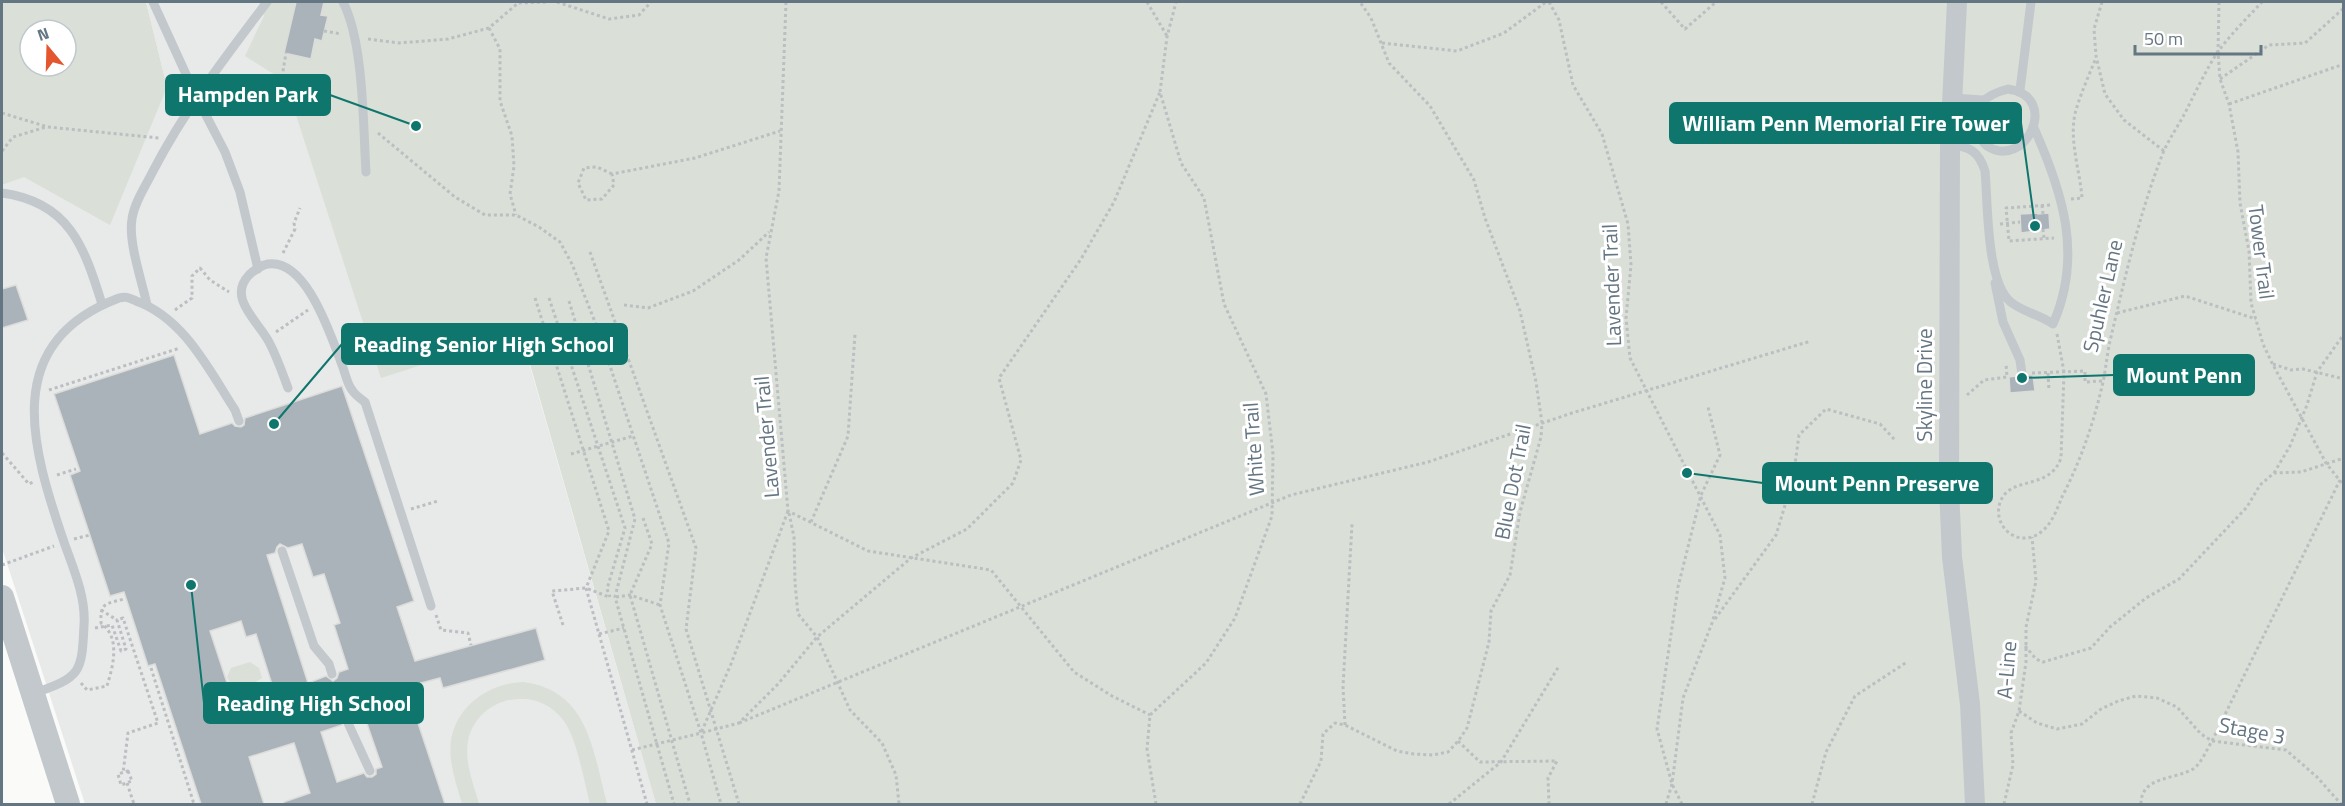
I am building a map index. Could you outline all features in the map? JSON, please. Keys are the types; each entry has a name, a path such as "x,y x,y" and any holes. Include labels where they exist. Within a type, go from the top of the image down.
{"street":[{"name":"Skyline Drive","path":"1957,2 1952,98 1957,146 1949,487 1952,557 1970,704 1975,804"},
{"path":"2,597 5,622 33,694 68,804"}],"lane":[{"path":"153,2 196,96 225,152 240,192 258,269"},
{"path":"147,304 133,239 132,219 141,195 170,139 196,96 267,2"},
{"path":"343,2 354,37 366,172"},
{"path":"2020,90 2031,2"},
{"path":"1984,144 1975,126 1978,106 1993,92 2008,89 2020,90 2030,99 2035,114 2034,128 2062,200 2068,236 2068,277 2062,304 2053,324"},
{"path":"1952,98 1983,100"},
{"path":"1957,146 1984,144 1993,149 2005,150 2027,140 2034,128"},
{"name":"Spuhler Lane","path":"1957,146 1975,151 1985,171 1993,268 2004,296 2013,304 2053,324"},
{"path":"2,193 19,195 39,202 74,232 87,258 102,304"},
{"path":"288,388 278,359 267,338 246,310 240,292 244,281 264,265 279,264 295,273 311,293 328,329 351,390 365,402 431,606"},
{"path":"1993,268 1996,298 2003,322 2020,360 2022,374"},
{"path":"33,694 66,682 74,675 81,662 84,629 82,602 40,472 32,429 30,396 34,369 40,354 51,339 85,312 102,304 124,296 147,304 176,327 192,345 235,410 239,421"},
{"path":"282,550 314,646 329,664 332,674"},
{"path":"348,723 370,771"}],"path":[{"path":"354,37 399,43 448,39 489,28 518,2 547,2"},
{"path":"558,2 609,19 639,15 651,2"},
{"name":"Lavender Trail","path":"786,2 779,191 766,258 788,511 868,551 991,570 1074,672 1112,696 1150,715"},
{"path":"1147,2 1167,37"},
{"name":"White Trail","path":"1150,715 1206,663 1235,618 1272,516 1273,502 1273,454 1266,394 1224,304 1204,198 1181,163 1160,92 1167,37 1176,2"},
{"name":"Blue Dot Trail","path":"1360,2 1371,18 1389,63 1430,106 1474,180 1485,218 1520,311 1536,382 1542,423 1541,437 1520,512 1510,575 1491,611 1489,642 1473,707 1467,728 1458,741"},
{"path":"1382,43 1457,51 1504,33 1547,2"},
{"name":"Lavender Trail","path":"1547,2 1559,20 1573,84 1602,134 1628,224 1631,265 1626,318 1630,358 1720,535 1725,578 1712,623 1683,698 1672,784 1666,804"},
{"path":"1661,2 1685,29 1716,2"},
{"path":"2102,2 2094,30 2105,94 2124,120 2164,151"},
{"name":"Tower Trail","path":"2219,2 2220,79 2229,104 2238,152 2240,203 2249,251 2251,303 2272,363 2326,463 2343,486"},
{"name":"Spuhler Lane","path":"2053,324 2064,372 2061,458 2057,469 2043,479 2018,486 2004,495 1998,507 1999,521 2004,530 2012,536 2022,538 2032,537 2042,532 2050,522 2076,469 2092,426 2136,233 2164,151 2218,52 2262,2"},
{"path":"2220,79 2269,45 2305,43 2343,8"},
{"path":"489,28 500,49 500,101 512,136 514,166 510,194 516,215"},
{"path":"264,106 280,89 286,53"},
{"path":"2073,199 2082,198 2074,144 2075,112 2097,56"},
{"path":"2229,104 2343,64"},
{"path":"739,723 778,684 818,637 911,558 967,530 1013,483 1021,460 999,378 1081,259 1114,202 1160,92"},
{"path":"2,113 48,127 170,139"},
{"path":"363,120 455,197 485,215 516,215 539,227 560,242 572,264 597,327 669,543 660,605 722,804"},
{"path":"2,151 13,137 48,127"},
{"path":"612,174 614,185 602,199 586,200 578,183 584,168 597,167 612,174 695,158 780,131"},
{"path":"2052,204 2006,208 2009,241 2054,238"},
{"path":"2042,205 2043,214"},
{"path":"284,249 295,229 294,223 300,208"},
{"path":"1989,225 2020,222"},
{"path":"2043,229 2044,238"},
{"path":"624,305 648,308 693,291 739,260 771,231"},
{"path":"590,252 696,548 686,629 739,804"},
{"path":"183,305 192,298 192,276 200,268 210,280 228,292"},
{"path":"2117,313 2184,296 2256,319"},
{"path":"535,298 609,531 586,588 647,804"},
{"path":"549,298 625,528 607,589 610,597"},
{"path":"568,302 635,519 615,597 674,804"},
{"path":"267,338 308,310"},
{"path":"811,522 848,436 855,334"},
{"path":"2025,646 2036,659 2043,662 2091,648 2110,627 2146,598 2180,579 2247,507 2260,485 2274,473 2290,446 2317,372 2343,334"},
{"path":"632,750 739,723 1291,495 1428,462 1646,390 1811,341"},
{"path":"30,396 192,345"},
{"path":"2272,363 2292,370 2303,369 2343,379"},
{"path":"2039,374 2085,371 2085,382 2103,381"},
{"path":"2048,373 2049,391"},
{"path":"1965,397 1984,380 2007,377"},
{"path":"1682,804 1672,784 1657,729 1678,587 1701,495 1720,455 1708,407"},
{"path":"1712,623 1776,535 1793,479 1798,435 1826,409 1880,424 1895,440"},
{"path":"571,454 633,436"},
{"path":"2274,473 2301,472 2343,458"},
{"path":"2141,804 2141,795 2149,785 2195,768 2212,741 2340,480"},
{"path":"401,513 438,501"},
{"path":"788,511 794,537 798,614 818,637 850,710 882,743 896,775 899,804"},
{"path":"701,733 731,664 788,511"},
{"path":"643,518 652,544 630,595 690,804"},
{"path":"1345,726 1343,687 1352,524"},
{"name":"A-Line","path":"2004,804 2013,765 2011,733 2019,711 2026,662 2026,627 2036,581 2032,537"},
{"path":"2,565 37,552"},
{"path":"563,625 552,591 586,588 610,597 630,595 660,605"},
{"path":"74,675 87,690 106,686 114,663 114,650 107,627 101,623 100,610 103,605 124,599"},
{"path":"84,629 112,625 121,651 126,649 117,620 109,615"},
{"path":"436,615 441,630 468,633 471,645"},
{"path":"117,620 123,618 158,723 128,733 123,773 128,771 132,781 127,783 134,804"},
{"path":"600,634 624,628"},
{"path":"1812,804 1826,752 1855,696 1907,662"},
{"path":"1449,804 1501,762 1558,666"},
{"path":"151,668 194,804"},
{"name":"Stage 3","path":"2019,711 2037,723 2057,729 2082,724 2101,709 2118,701 2136,696 2157,698 2176,707 2201,734 2212,741 2286,750 2317,777 2341,804"},
{"path":"1150,715 1147,748 1156,804"},
{"path":"1300,804 1321,761 1323,734 1335,723 1397,751 1414,754 1433,755 1448,752 1458,741 1480,762 1557,761 1548,778 1549,804"}],"shaded area":[{"path":"2,2 146,2 167,87 110,225 24,177 2,185"},
{"path":"146,2 271,2 302,92 500,262 656,804 85,804 2,548 2,185 23,177 167,87"},
{"path":"259,2 2343,2 2343,804 656,804 521,333 381,378 285,81 245,56 264,16"},
{"path":"250,662 259,668 262,678 243,690 233,688 227,677 231,668"},
{"path":"523,682 545,687 562,697 575,710 592,745 607,804 590,804 576,749 564,721 552,709 539,702 524,699 509,700 495,705 483,714 474,726 468,741 467,757 479,804 462,804 451,760 454,729 460,716 481,696 508,684"}],"building":[{"path":"296,2 324,2 321,15 328,16 322,41 315,39 311,59 284,53"},
{"path":"2049,213 2050,229 2021,233 2020,214"},
{"path":"16,285 28,320 2,328 2,289"},
{"path":"174,355 200,434 232,423 241,427 244,425 245,418 342,386 414,601 397,607 415,661 536,628 545,660 443,688 440,678 406,687 445,804 284,804 284,802 310,793 294,743 249,757 264,804 201,804 155,664 148,666 124,592 110,596 70,475 80,471 54,394","holes":["280,544 288,548 302,544 313,577 324,574 340,623 334,625 348,669 339,672 333,681 326,676 308,683 267,555 275,553","241,621 246,637 256,634 275,694 235,707 210,631","346,717 351,717 355,721 365,718 382,767 376,769 376,774 372,777 367,777 364,773 337,782 321,732 342,725 342,720"]},
{"path":"2028,375 2033,375 2035,391 2010,393 2009,377 2016,376 2022,381"}],"place":[{"name":"Hampden Park","path":"416,126"},
{"name":"William Penn Memorial Fire Tower","path":"2035,226"},
{"name":"Mount Penn","path":"2022,378"},
{"name":"Reading Senior High School","path":"274,424"},
{"name":"Mount Penn Preserve","path":"1687,473"},
{"name":"Reading High School","path":"191,585"}]}
